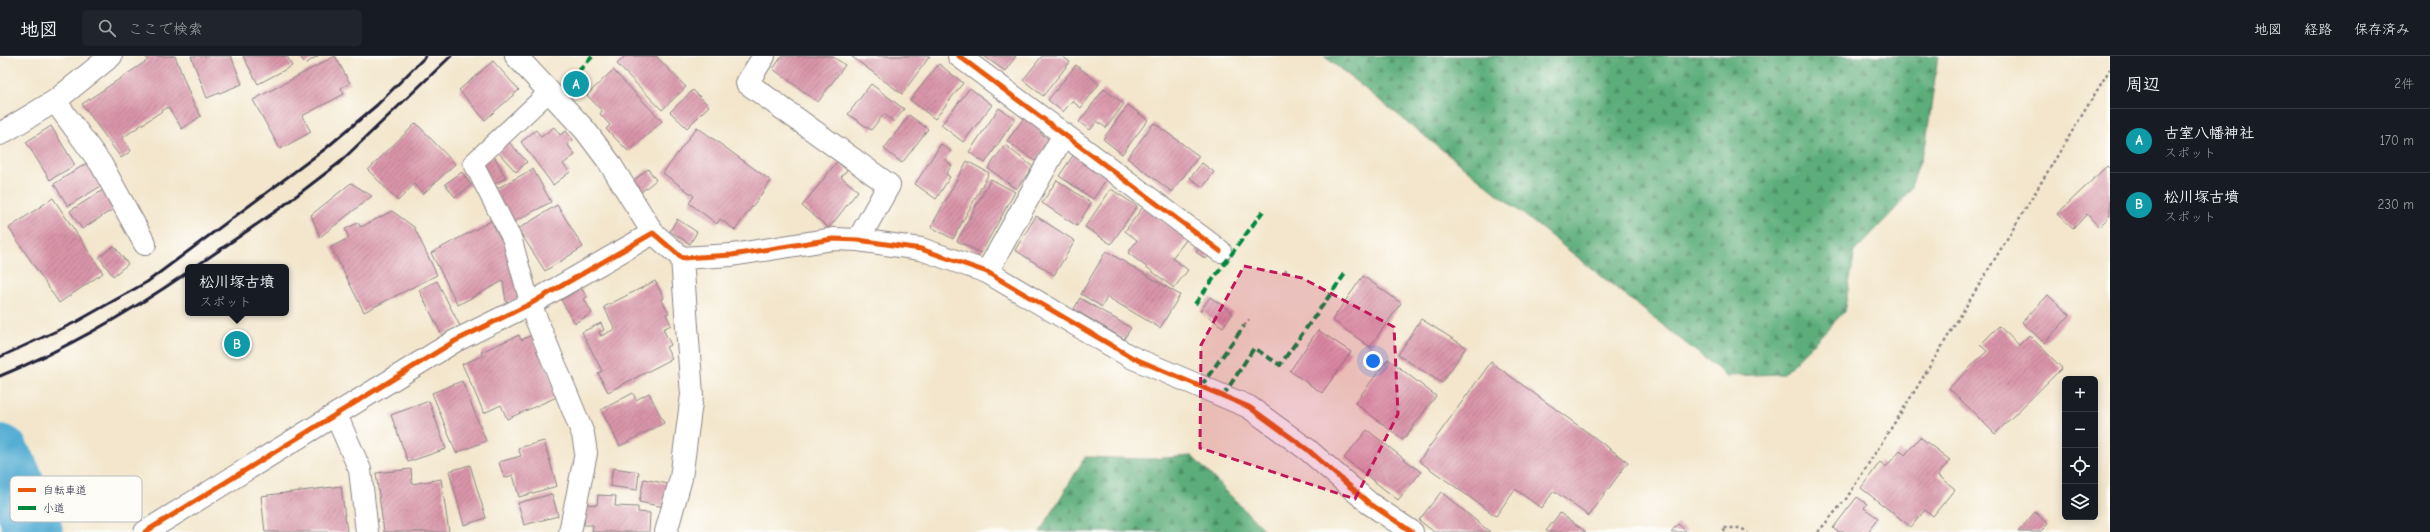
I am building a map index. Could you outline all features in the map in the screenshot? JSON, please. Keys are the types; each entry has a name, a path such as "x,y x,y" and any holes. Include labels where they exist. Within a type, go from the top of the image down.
{"street":[{"path":"0,134 55,100 111,56"},
{"path":"516,56 585,130 609,162 653,233 682,258 732,255 833,239 858,240 921,249 987,272 1132,356 1249,407 1308,450 1369,503 1412,532"},
{"path":"764,56 747,83 888,185 858,240"},
{"path":"959,56 1220,251"},
{"path":"55,100 101,164 145,244"},
{"path":"987,272 1064,134"},
{"path":"145,532 455,341 530,304 653,233"},
{"path":"666,532 681,478 692,395 682,258"},
{"path":"530,304 583,434 586,453 570,532"},
{"path":"336,415 360,470 367,532"}],"lane":[{"path":"530,304 512,239 473,163 550,91"}],"path":[{"path":"1818,532 1846,499 1916,389 2110,69"},
{"path":"1285,272 1288,268"},
{"path":"1244,326 1249,320"},
{"path":"1725,532 1723,528 1740,528 1748,532"}],"highlighted area":[{"path":"1244,266 1302,278 1394,327 1398,414 1355,499 1200,448 1201,345"}],"green space":[{"path":"1324,56 1938,56 1926,143 1911,187 1900,204 1855,251 1844,312 1783,374 1727,376"},
{"path":"1192,456 1266,532 1040,532 1085,457 1147,459"}],"building":[{"path":"145,56 175,56 193,103 201,116 182,129 168,107 122,138 131,151 121,158 82,104 148,60"},
{"path":"191,56 231,56 242,84 207,98"},
{"path":"243,56 287,56 292,66 258,84"},
{"path":"300,56 318,56 305,64"},
{"path":"335,56 350,83 341,88 344,94 302,116 311,132 280,149 253,100"},
{"path":"625,56 656,56 686,87 662,110 617,64"},
{"path":"782,56 832,56 845,65 818,102 773,69"},
{"path":"851,56 930,56 902,94"},
{"path":"984,56 1016,56 1005,71"},
{"path":"1042,56 1062,56 1070,62 1043,96 1023,80"},
{"path":"493,61 519,90 485,120 459,90"},
{"path":"939,64 963,83 935,119 910,100"},
{"path":"1076,65 1099,84 1081,108 1072,101 1063,112 1048,100"},
{"path":"613,70 662,121 629,152 606,129 610,125 600,114 602,111 587,95"},
{"path":"871,84 904,109 894,122 884,114 871,130 848,114"},
{"path":"970,88 992,105 963,142 941,125"},
{"path":"1104,89 1124,104 1106,128 1097,121 1090,130 1079,122"},
{"path":"693,90 709,106 687,128 670,112"},
{"path":"1128,105 1148,120 1122,154 1103,139"},
{"path":"999,108 1015,119 985,163 969,152"},
{"path":"909,115 928,129 902,163 884,149"},
{"path":"1026,115 1044,129 1040,133 1051,141 1035,161 1007,141"},
{"path":"416,123 455,164 423,194 414,184 398,201 368,170"},
{"path":"1154,123 1199,156 1172,192 1127,158"},
{"path":"51,126 75,165 50,180 26,142"},
{"path":"554,127 560,135 566,131 573,140 568,145 575,155 563,164 570,172 553,185 521,142 536,130 541,137"},
{"path":"697,127 771,181 735,230 720,219 717,224 689,203 694,196 663,173"},
{"path":"508,141 527,162 516,172 497,151"},
{"path":"941,144 951,151 945,160 952,165 946,174 950,177 936,199 915,184"},
{"path":"1005,145 1033,167 1016,189 988,168"},
{"path":"1074,154 1108,177 1093,199 1059,176"},
{"path":"494,156 506,178 492,185 481,163"},
{"path":"967,161 989,173 953,239 931,227"},
{"path":"837,162 847,170 841,177 858,191 829,228 802,206"},
{"path":"87,163 101,186 68,206 54,184"},
{"path":"1202,163 1214,172 1203,187 1190,178"},
{"path":"2107,166 2110,169 2110,216 2099,227 2087,214 2073,229 2057,214"},
{"path":"533,169 551,202 512,223 494,190"},
{"path":"648,169 656,180 641,192 633,181"},
{"path":"462,172 471,185 455,197 445,184"},
{"path":"991,179 1015,192 981,253 957,241"},
{"path":"1057,180 1091,203 1077,226 1042,203"},
{"path":"351,183 372,196 320,237 311,215"},
{"path":"1111,189 1137,206 1111,244 1085,227"},
{"path":"103,190 115,208 82,229 70,211"},
{"path":"53,198 103,273 59,303 9,228"},
{"path":"557,205 583,247 545,271 518,229"},
{"path":"1143,207 1187,239 1172,258 1188,270 1174,288 1128,253 1137,240 1125,231"},
{"path":"392,211 414,227 437,275 364,312 331,247 349,238 345,229 358,223 361,227"},
{"path":"1036,216 1075,241 1054,275 1015,250"},
{"path":"677,219 697,232 690,244 670,231"},
{"path":"493,220 518,268 522,300 506,302 503,281 458,305 431,253"},
{"path":"114,246 128,264 113,276 99,257"},
{"path":"1200,247 1210,254 1206,259 1196,252"},
{"path":"1106,251 1180,295 1160,328 1107,297 1102,307 1081,294"},
{"path":"1363,276 1401,303 1370,347 1332,320"},
{"path":"437,281 460,326 442,335 419,290"},
{"path":"655,281 664,298 661,299 669,313 666,314 671,325 663,329 671,345 666,347 672,359 608,392 598,373 602,371 582,332 601,323 604,330 599,332 601,336 615,329 604,307"},
{"path":"581,288 587,297 584,299 592,313 575,323 561,300"},
{"path":"2048,295 2070,315 2044,343 2022,322"},
{"path":"1210,297 1233,313 1223,327 1200,311"},
{"path":"1080,298 1131,328 1124,339 1074,309"},
{"path":"1421,319 1466,347 1442,383 1398,355"},
{"path":"1999,326 2019,345 2029,335 2062,368 1995,434 1949,388 1987,351 1980,345"},
{"path":"1318,330 1351,352 1322,393 1290,371"},
{"path":"519,335 521,340 532,335 559,396 507,419 501,405 484,413 462,364 482,356 481,352"},
{"path":"1388,359 1436,396 1403,440 1355,403"},
{"path":"1491,362 1628,462 1589,516 1554,491 1541,508 1515,489 1496,516 1419,461"},
{"path":"462,381 486,441 456,453 432,393"},
{"path":"633,393 636,400 649,393 664,423 620,446 601,410"},
{"path":"429,401 446,449 408,462 391,415"},
{"path":"1367,430 1421,472 1398,500 1344,458"},
{"path":"1920,437 1950,460 1938,475 1955,489 1933,516 1925,510 1911,527 1861,488 1880,462 1886,467 1900,450 1905,455"},
{"path":"544,441 557,486 519,497 513,475 504,478 499,462 521,456 518,448"},
{"path":"470,465 486,518 464,525 449,471"},
{"path":"613,468 639,472 637,490 610,486"},
{"path":"411,469 412,484 441,479 449,532 384,532 376,473"},
{"path":"644,479 668,484 664,507 639,502"},
{"path":"341,486 347,532 265,532 261,496"},
{"path":"1441,492 1490,532 1434,532 1419,520"},
{"path":"552,494 558,516 524,525 518,503"},
{"path":"598,495 616,496 615,506 638,507 638,512 650,513 649,532 592,532 593,525 584,525 586,504 597,505"},
{"path":"1857,497 1867,504 1864,508 1878,518 1868,532 1838,532 1833,528"},
{"path":"2035,512 2048,524 2040,532 2018,532"},
{"path":"1560,513 1586,532 1546,531"},
{"path":"1678,524 1687,532 1671,532"}],"waterway":[{"path":"0,453 12,476"},
{"path":"30,522 34,532"}],"railway":[{"path":"0,357 76,322 147,282 325,149 377,105 426,56"},
{"path":"199,264 279,209 339,163 451,56"},
{"path":"0,376 49,354 97,329 185,274"}],"marked path":[{"path":"570,80 593,56"},
{"path":"1195,304 1263,211"},
{"path":"1223,396 1254,348 1280,365 1347,271"},
{"path":"1201,386 1244,326"}],"cycle path":[{"path":"959,56 1220,251"},
{"path":"145,532 455,341 530,304 653,233 682,258 732,255 833,239 858,240 921,249 987,272 1131,357 1249,407 1308,450 1369,503 1412,532"}],"place":[{"name":"古室八幡神社","path":"576,84"},
{"name":"松川塚古墳","path":"237,344"}]}
